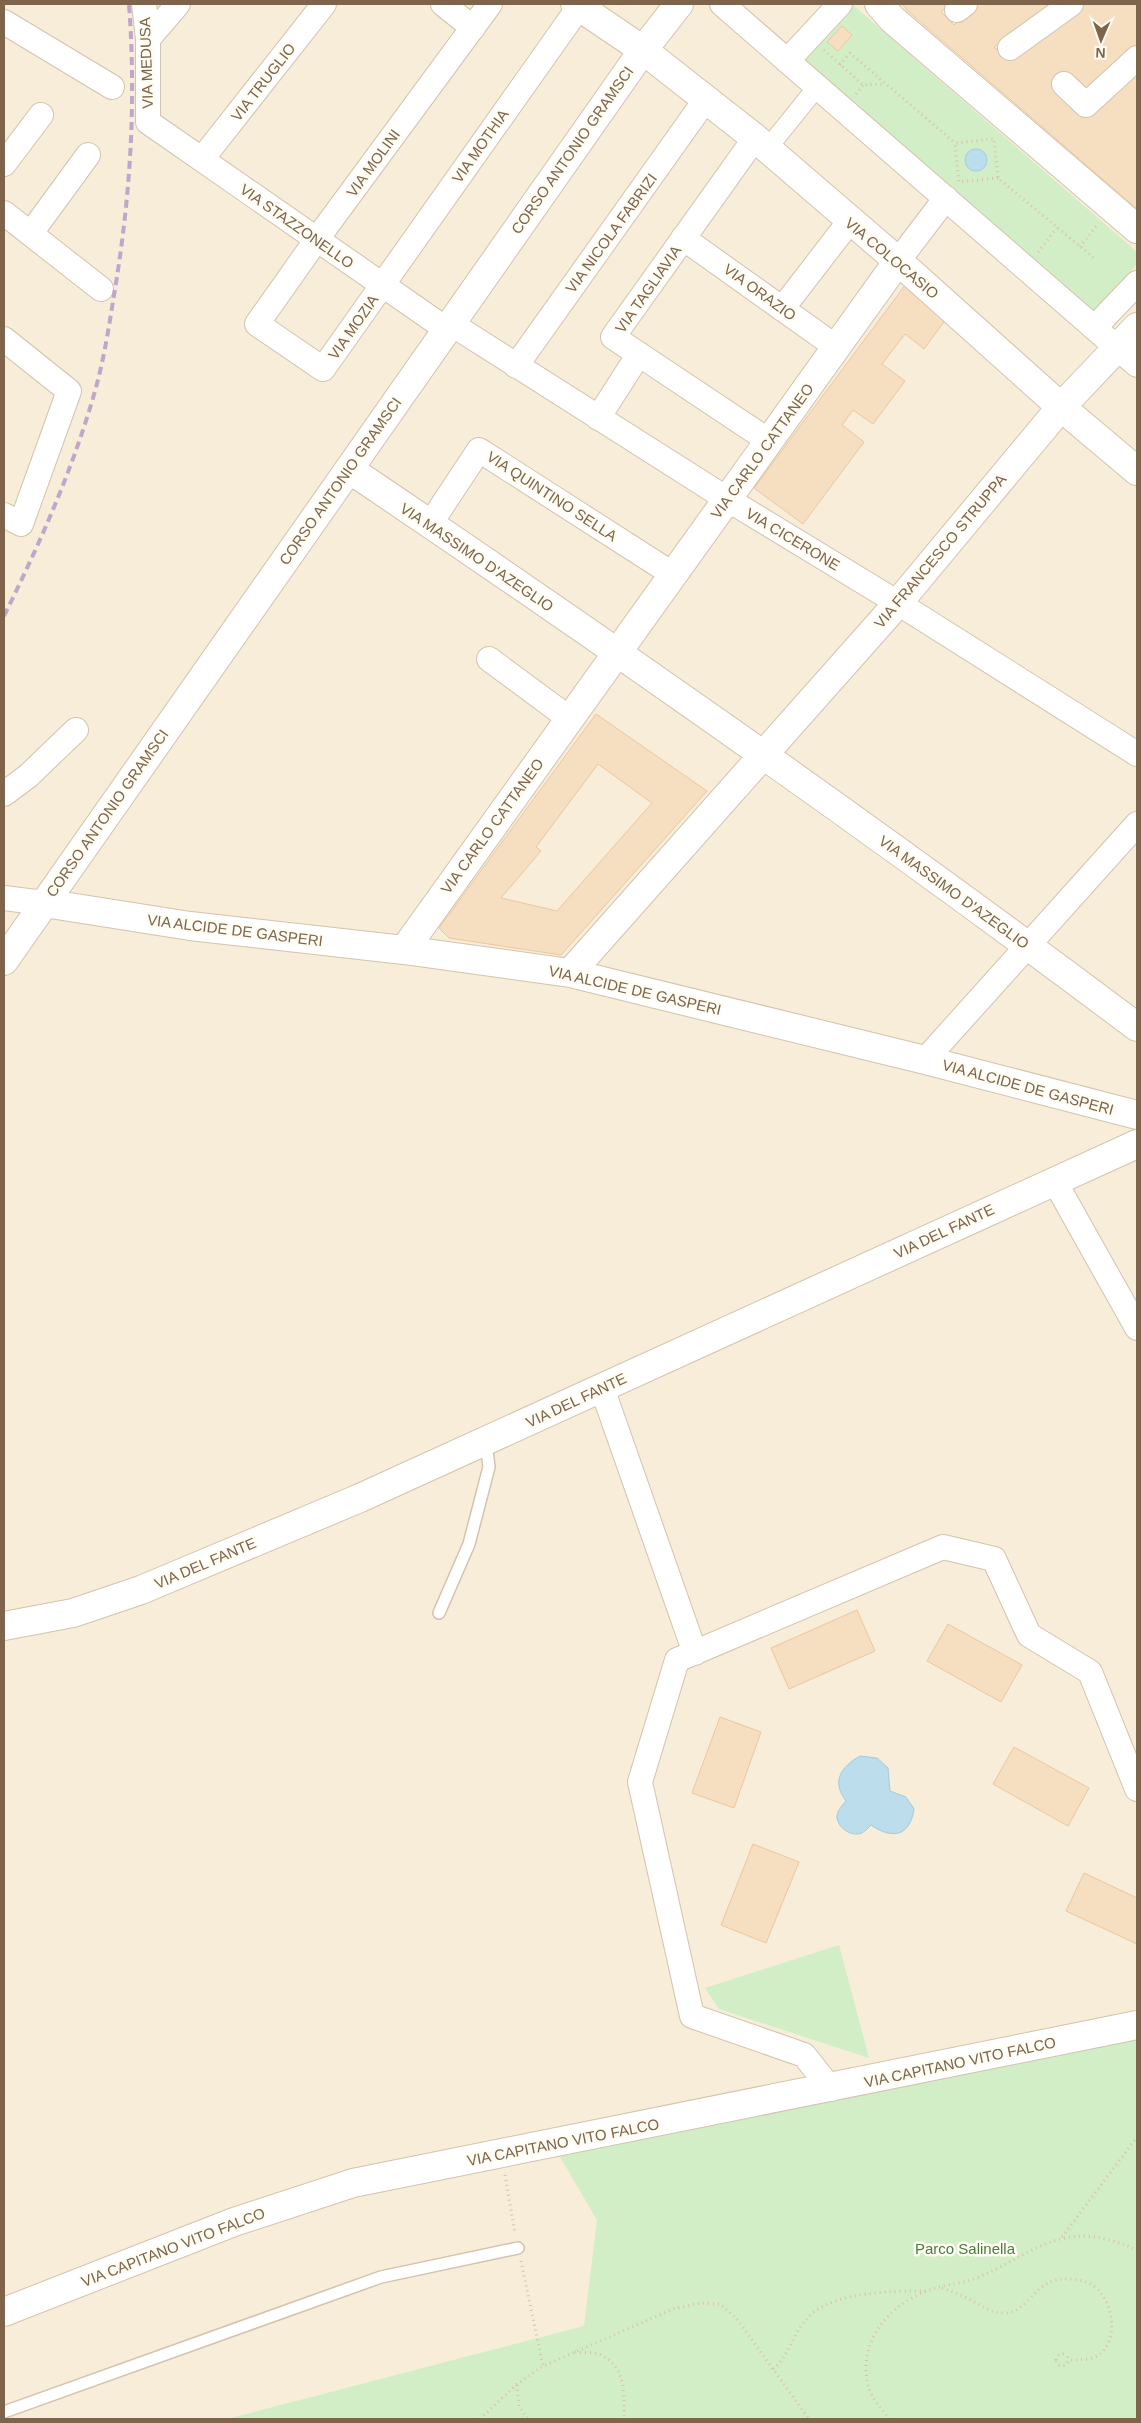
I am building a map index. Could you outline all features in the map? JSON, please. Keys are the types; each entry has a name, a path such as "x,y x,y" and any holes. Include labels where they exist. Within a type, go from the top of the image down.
{"street":[{"name":"VIA MEDUSA","path":"144,4 148,39 148,122"},
{"path":"148,39 178,4"},
{"name":"VIA TRUGLIO","path":"202,159 324,4"},
{"path":"443,4 473,28"},
{"name":"VIA MOLINI","path":"323,368 257,324 317,239 490,4"},
{"name":"CORSO ANTONIO GRAMSCI","path":"4,961 448,326 643,50 679,4"},
{"path":"722,4 787,60 813,91 946,198 1094,328 1110,354 1137,365"},
{"path":"787,60 840,4"},
{"path":"879,4 892,20 1137,229"},
{"path":"1010,48 1071,4"},
{"name":"VIA COLOCASIO","path":"577,5 643,50 761,144 849,222 898,261 1061,407 1137,470"},
{"name":"VIA MOTHIA","path":"382,285 577,5"},
{"path":"4,22 112,87"},
{"path":"1064,84 1086,105 1137,58"},
{"path":"761,144 813,91"},
{"name":"VIA NICOLA FABRIZI","path":"516,366 706,99"},
{"path":"4,164 41,115"},
{"name":"VIA STAZZONELLO","path":"148,122 382,285 448,326"},
{"name":"VIA TAGLIAVIA","path":"761,144 683,238 613,337 769,441"},
{"path":"30,234 88,155"},
{"path":"898,261 946,198"},
{"path":"4,213 101,288"},
{"path":"782,309 849,222"},
{"name":"VIA ORAZIO","path":"683,238 836,347"},
{"name":"VIA CARLO CATTANEO","path":"404,950 575,711 616,646 674,575 898,261"},
{"path":"1094,328 1137,283"},
{"name":"VIA MOZIA","path":"323,368 382,285"},
{"name":"VIA CICERONE","path":"448,326 516,366 727,499 898,603 1137,754"},
{"name":"VIA FRANCESCO STRUPPA","path":"570,973 722,800 768,752 898,603 1061,407 1137,327"},
{"path":"4,339 68,391 8,519"},
{"path":"598,418 638,354"},
{"name":"VIA QUINTINO SELLA","path":"430,524 479,450 674,575"},
{"name":"VIA MASSIMO D'AZEGLIO","path":"349,469 616,646 768,752 1137,1027"},
{"path":"489,659 575,711"},
{"path":"4,794 28,776 76,730"},
{"path":"925,1060 1137,824"},
{"name":"VIA ALCIDE DE GASPERI","path":"4,898 190,926 404,950 570,973 925,1060 1137,1116"},
{"name":"VIA DEL FANTE","path":"4,1626 73,1613 141,1590 360,1498 486,1442 1054,1180 1137,1144"},
{"path":"1054,1180 1137,1328"},
{"path":"602,1388 695,1653"},
{"path":"830,2089 804,2056 692,2016 640,1782 677,1660 943,1547 994,1559 1029,1635 1090,1672 1137,1789"},
{"name":"VIA CAPITANO VITO FALCO","path":"4,2312 234,2222 353,2183 1137,2026"}],"lane":[{"path":"439,1613 469,1544 489,1467 486,1442"},
{"path":"4,2412 381,2277 518,2248"}],"path":[{"path":"809,37 864,85 885,84"},
{"path":"840,65 850,54 955,143 959,182 998,178"},
{"path":"955,143 994,139 998,178 1094,258"},
{"path":"1035,255 1057,228"},
{"path":"1061,2237 1137,2137"},
{"path":"890,2419 869,2389 866,2361 872,2338 889,2312 926,2291 971,2279 1061,2237 1094,2236 1137,2250"},
{"path":"1129,2246 1137,2246"},
{"path":"941,2287 996,2313 1008,2313 1020,2307 1045,2284 1054,2280 1081,2281 1093,2286 1102,2294 1110,2308 1110,2338 1103,2350 1095,2357 1068,2360 1064,2366 1060,2367 1055,2359 1058,2355 1064,2354 1068,2360"},
{"path":"773,2369 783,2361 805,2320 832,2302 880,2291 926,2291"},
{"path":"480,2419 517,2384 543,2366 674,2309 700,2303 720,2304 737,2318 809,2419"},
{"path":"574,2352 599,2354 617,2368 625,2386 624,2419"},
{"path":"517,2384 519,2407 528,2419"}],"shaded area":[{"path":"4,4 1137,4 1137,2419 4,2419"}],"green space":[{"path":"853,5 1137,252 1137,264 1094,313 804,61"},
{"path":"839,1945 869,2058 719,2009 705,1988"},
{"name":"Parco Salinella","path":"1137,2039 1137,2419 227,2419 584,2326 597,2220 559,2155"}],"water":[{"path":"972,149 980,149 987,156 987,164 980,171 972,171 965,164 965,156"},
{"path":"860,1756 877,1758 888,1768 890,1791 906,1797 914,1809 909,1825 899,1833 886,1833 871,1825 862,1833 854,1834 840,1826 837,1814 846,1801 839,1787 840,1775 853,1760"}],"building":[{"path":"902,4 951,4 941,12 954,25 979,4 1054,4 994,47 1007,58 1079,4 1137,4 1137,44 1086,93 1066,72 1052,86 1084,117 1137,66 1137,209 908,11"},
{"path":"842,26 852,35 838,51 827,42"},
{"path":"906,284 949,315 924,349 905,334 882,364 905,381 873,424 853,410 842,425 864,442 803,524 754,488"},
{"path":"596,714 707,791 561,955 449,938 439,928","holes":["598,764 652,803 557,911 501,898 541,851 536,847"]},
{"path":"857,1610 875,1651 789,1689 771,1648"},
{"path":"948,1624 1022,1665 1001,1702 927,1661"},
{"path":"720,1717 761,1732 734,1808 692,1793"},
{"path":"1014,1747 1089,1788 1068,1826 993,1784"},
{"path":"753,1844 799,1862 766,1943 721,1925"},
{"path":"1084,1873 1137,1898 1137,1944 1066,1911"}],"railway":[{"path":"4,616 43,533 66,477 77,449 99,378 116,283 129,178 132,109 129,4"}]}
